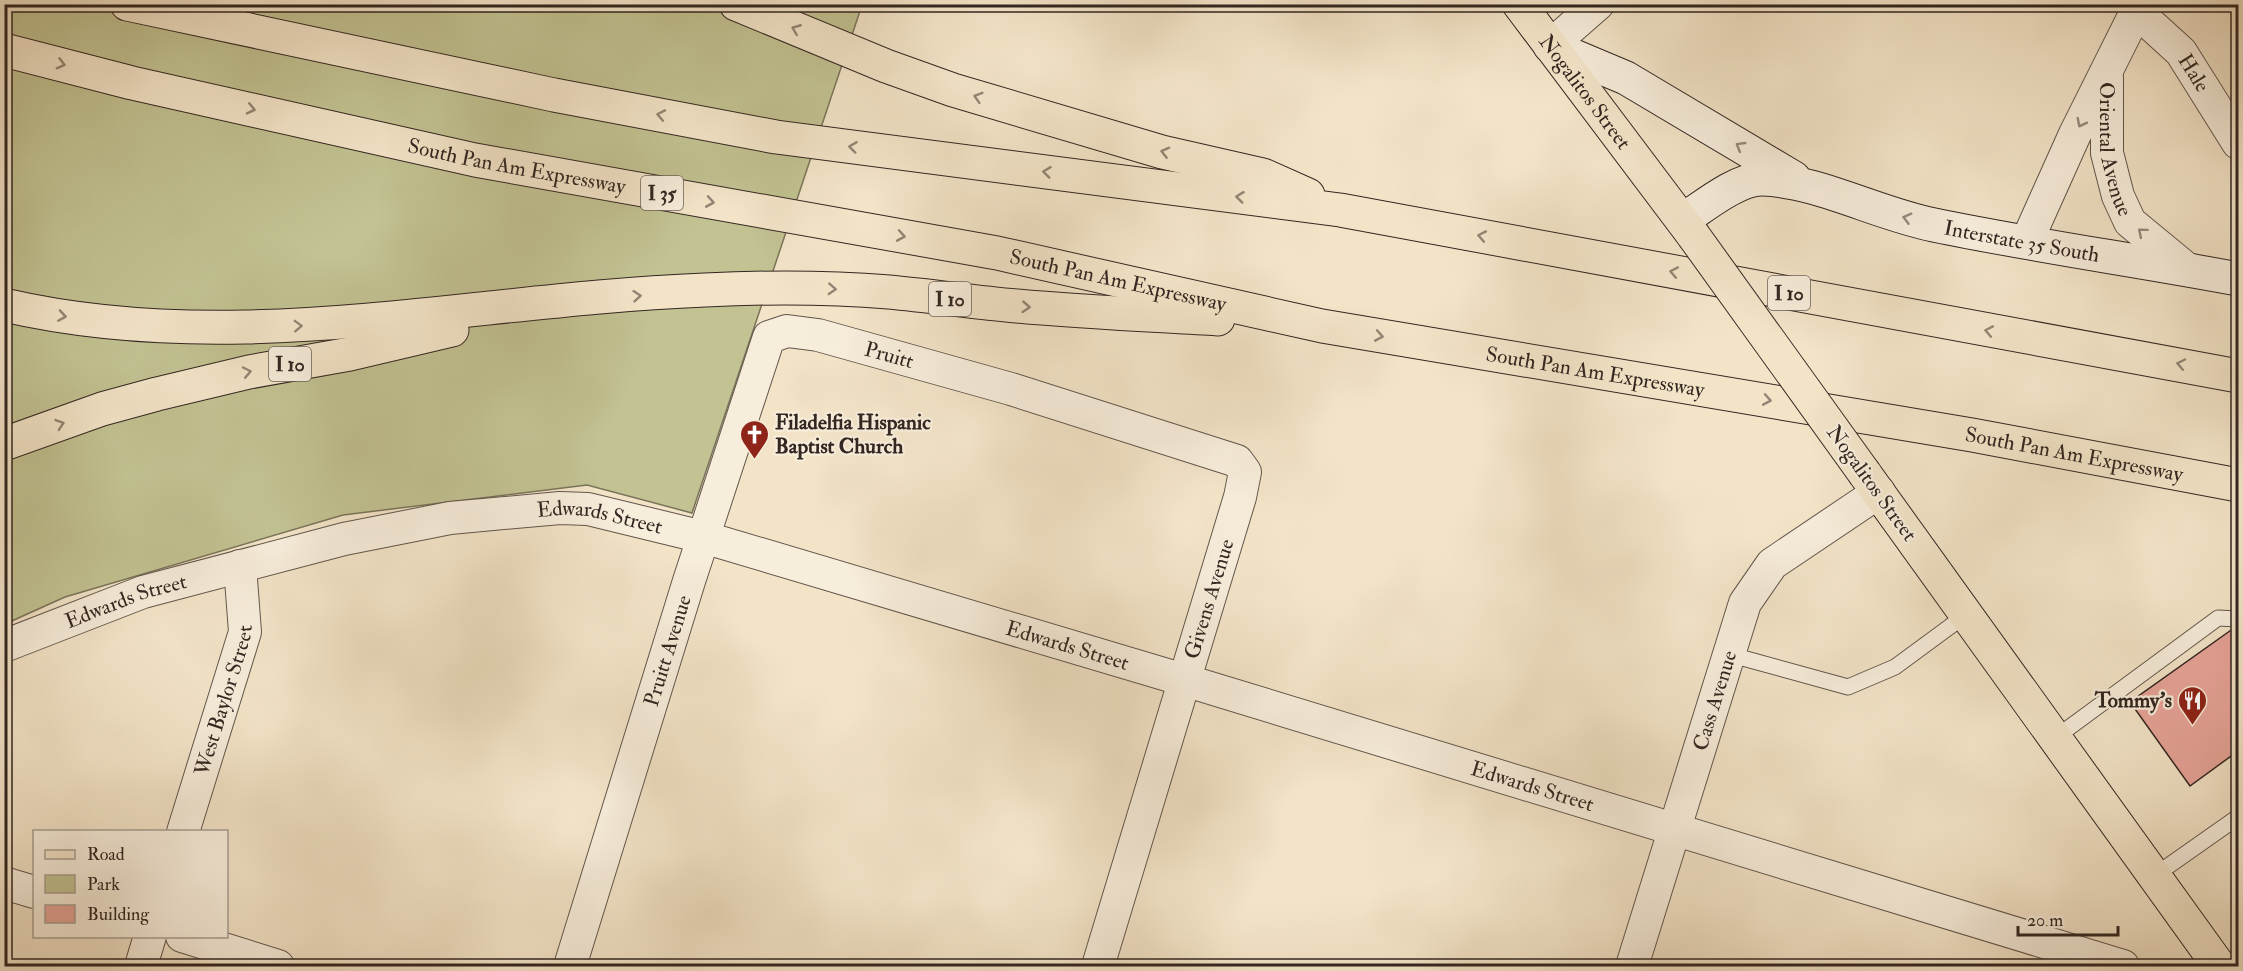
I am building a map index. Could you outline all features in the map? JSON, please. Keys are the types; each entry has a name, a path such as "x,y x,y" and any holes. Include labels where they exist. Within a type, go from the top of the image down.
{"main road":[{"path":"127,4 554,95 776,136 1340,210"},
{"name":"I 10","path":"736,4 886,66 953,90 1162,152 1263,175 1340,210 2238,376"},
{"name":"Nogalitos Street","path":"1520,4 1688,228 2219,966"},
{"name":"Interstate 35 South","path":"1550,46 1626,78 1809,186 1872,209 1933,225 2238,279"},
{"name":"South Pan Am Expressway","path":"4,50 132,83 475,160 997,253 1322,326 1949,431 2238,485"},
{"name":"Interstate 35 South","path":"1688,228 1726,191 1761,179 1809,186"},
{"name":"I 10","path":"4,444 102,409 157,394 249,372 350,354 579,300 701,290 780,287 887,292 1017,306 1322,326"},
{"path":"4,305 101,323 248,328 323,326 579,300"}],"street":[{"path":"1550,46 1598,4"},
{"name":"Oriental Avenue","path":"2027,241 2139,8"},
{"name":"Hale","path":"2139,8 2181,52 2238,143"},
{"name":"Oriental Avenue","path":"2107,71 2107,153 2118,196 2130,222 2187,269"},
{"name":"Pruitt","path":"769,337 787,331 818,335 1011,389"},
{"name":"Pruitt Avenue","path":"570,966 703,537 769,337"},
{"name":"Givens Avenue","path":"1011,389 1237,461 1245,472 1240,497 1098,966"},
{"name":"Cass Avenue","path":"1632,966 1745,603 1772,564 1872,483"},
{"name":"Edwards Street","path":"4,646 143,592 344,539 450,518 560,508 588,509 703,537 1184,680 2122,966"},
{"name":"West Baylor Street","path":"183,830 245,632 240,566"},
{"path":"4,883 33,892"},
{"path":"141,966 149,938"},
{"path":"188,938 278,966"}],"lane":[{"path":"1728,654 1848,687 1895,667 1966,614"},
{"path":"2055,738 2218,618 2238,619"},
{"path":"2154,876 2238,817"}],"green space":[{"path":"4,5 862,5 692,513 587,485 343,515 65,597 5,624"}],"building":[{"name":"Tommy's","path":"2234,628 2238,635 2238,751 2190,786 2130,702"}],"place":[{"name":"Filadelfia Hispanic Baptist Church","path":"754,460"},
{"name":"Tommy's","path":"2193,726"}]}
